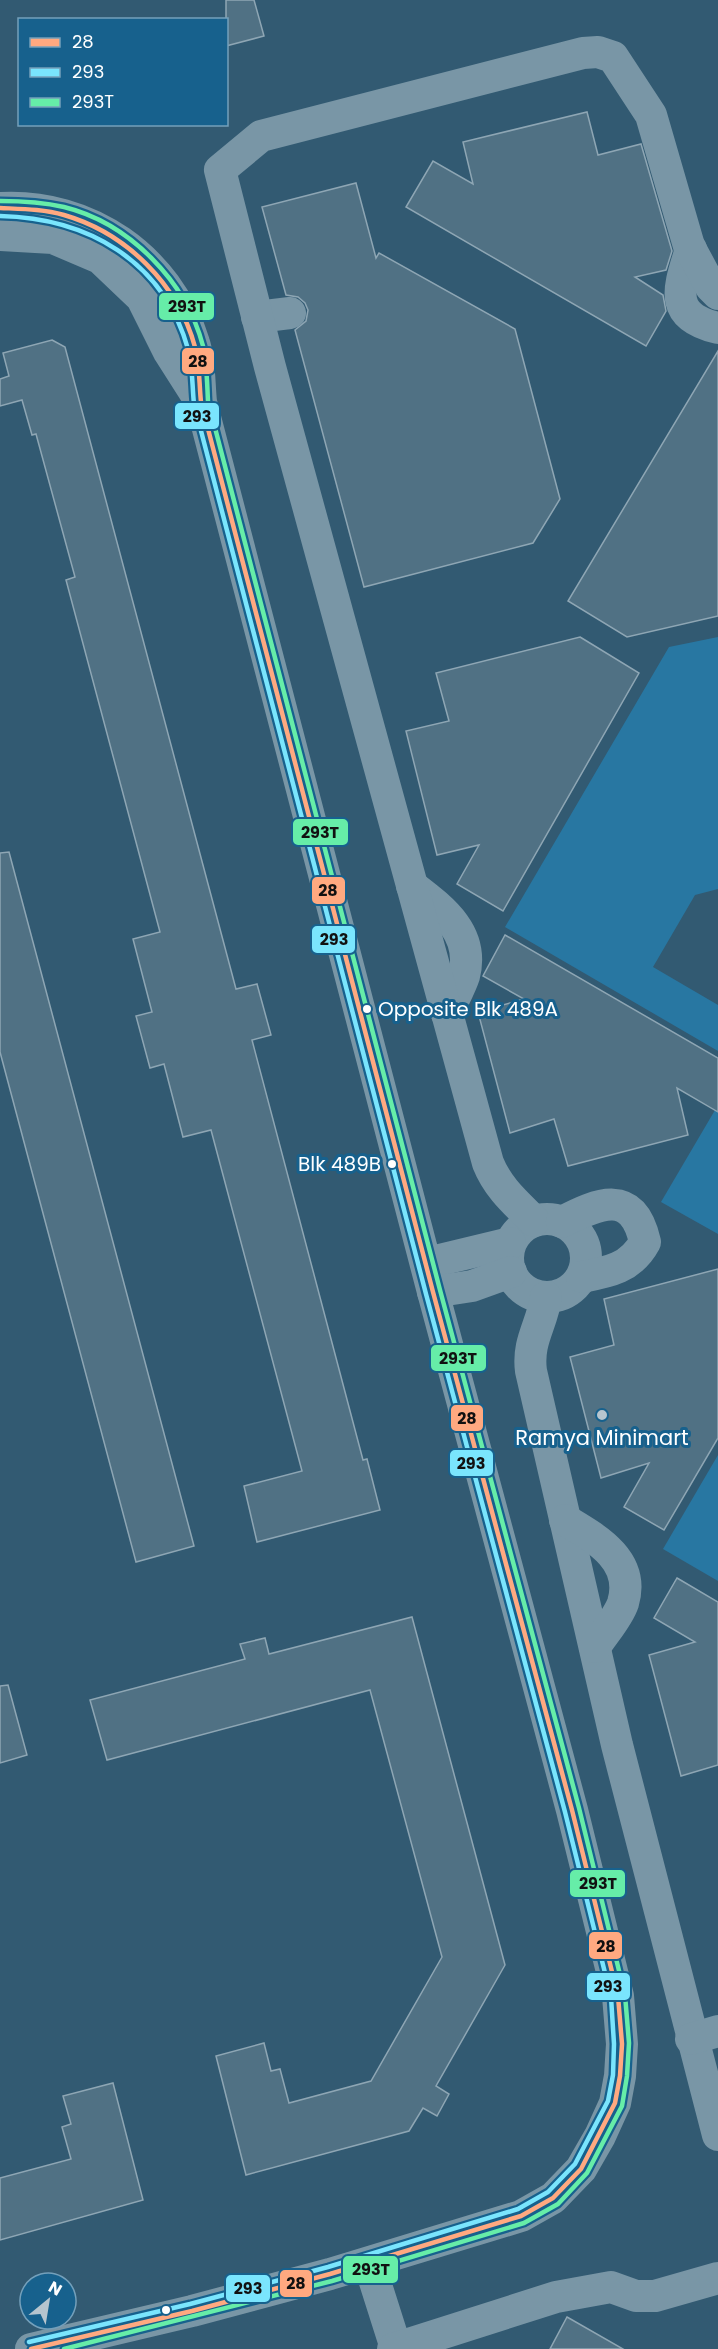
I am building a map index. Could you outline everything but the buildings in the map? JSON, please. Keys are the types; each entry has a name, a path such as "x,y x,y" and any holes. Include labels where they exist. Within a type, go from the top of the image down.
{"street":[{"path":"510,1258 519,1285 531,1294 546,1297 567,1293 582,1277 586,1266 584,1245 571,1227 548,1222 508,1197 493,1176 257,317 220,170 261,136 582,53 598,52 613,57 651,115 691,249 711,287 718,294"},
{"path":"0,208 23,207 59,213 111,234 135,252 159,277 176,303 195,344 201,402 572,1810 618,1996 622,2044 615,2103 581,2169 553,2198 521,2216 369,2263 192,2311 31,2349"},
{"path":"0,235 53,238 100,258 142,298 169,352 201,402"},
{"path":"691,249 680,285 680,300 687,314 699,324 718,328"},
{"path":"257,317 290,313"},
{"path":"430,1278 472,1286 510,1258 520,1230 594,1206 616,1203 634,1214 645,1242 630,1262 613,1271 582,1277"},
{"path":"546,1297 544,1311 532,1338 529,1357 617,1745 705,2035 718,2135"},
{"path":"565,1520 614,1552 621,1567 623,1604 595,1647"},
{"path":"369,2263 394,2348 556,2297 583,2291 611,2287 636,2296 656,2296 718,2278"}],"shaded area":[{"path":"718,637 718,889 695,895 653,967 718,1005 718,1051 505,927 669,647"},
{"path":"718,1105 718,1234 661,1202"},
{"path":"718,1455 718,1581 663,1549"}],"transit line":[{"name":"293T","path":"0,201 32,202 64,207 111,226 152,258 169,278 195,322 203,346 208,401 440,1290 579,1808 625,1995 629,2043 622,2106 587,2173 558,2204 524,2223 332,2281 64,2349"},
{"name":"28","path":"0,208 40,210 64,215 87,223 128,248 146,264 176,302 195,347 201,402 433,1292 572,1810 618,1996 622,2044 615,2103 581,2169 553,2198 521,2216 330,2274 192,2311 31,2349"},
{"name":"293","path":"0,216 63,225 91,235 117,250 140,268 160,291 176,318 188,349 194,404 426,1294 565,1812 611,1997 614,2044 613,2075 608,2101 575,2164 548,2192 518,2209 328,2267 190,2304 29,2342"}],"place":[{"name":"Opposite Blk 489A","path":"367,1009"},
{"name":"Blk 489B","path":"392,1164"},
{"name":"Ramya Minimart","path":"602,1415"}]}
